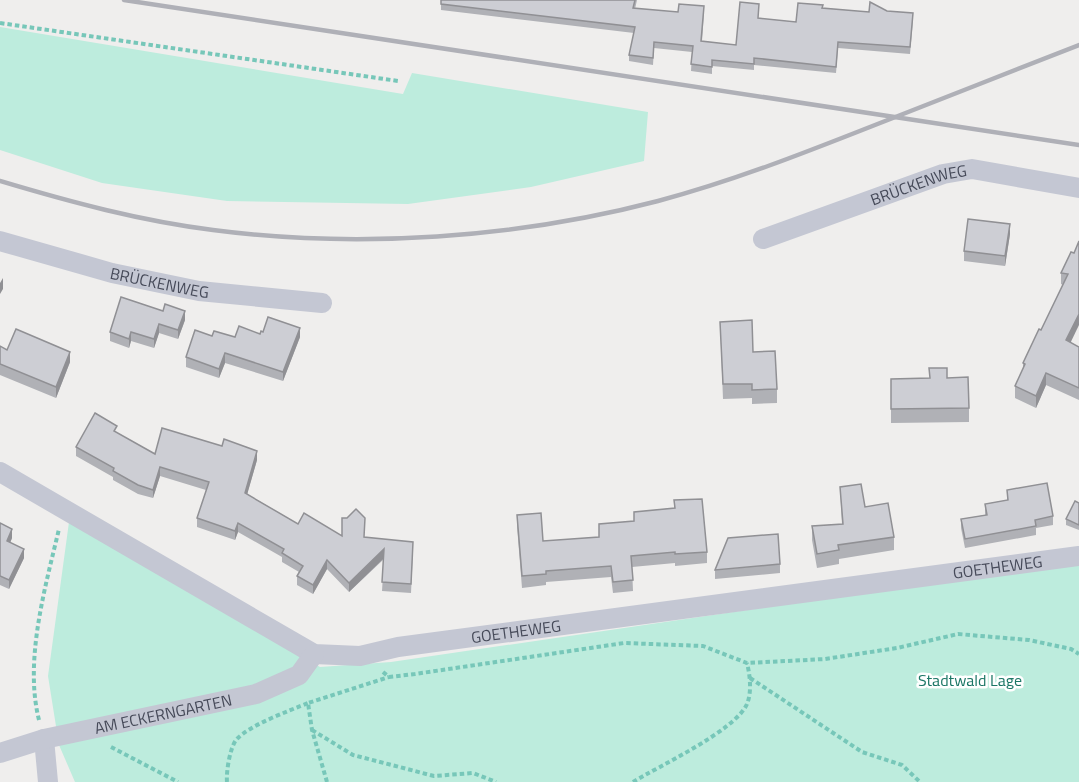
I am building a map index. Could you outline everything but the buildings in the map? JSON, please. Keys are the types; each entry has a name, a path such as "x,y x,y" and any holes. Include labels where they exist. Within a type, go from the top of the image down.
{"street":[{"name":"BRÜCKENWEG","path":"763,239 952,172 972,169 1079,188"},
{"name":"BRÜCKENWEG","path":"0,241 112,273 198,291 322,303"},
{"name":"GOETHEWEG","path":"0,472 314,654 360,657 398,647 1079,556"},
{"name":"AM ECKERNGARTEN","path":"0,753 44,739 256,694 299,675 314,654"},
{"path":"44,739 48,782"}],"path":[{"path":"0,23 398,81"},
{"path":"44,739 34,703 32,681 42,603 63,508"},
{"path":"227,782 226,772 235,741 259,724 308,703 389,677 624,643 703,646 747,663 825,659 897,648 958,634 1029,640 1079,654"},
{"path":"360,657 389,677"},
{"path":"633,782 699,746 734,719 747,704 750,678 747,663"},
{"path":"750,678 862,752 902,765 920,782"},
{"path":"308,703 312,730 327,782"},
{"path":"94,729 114,749 178,782"},
{"path":"312,730 353,755 434,776 473,773 496,782"}],"green space":[{"path":"0,27 403,94 412,73 648,112 644,161 531,187 408,204 227,201 102,183 0,150"},
{"name":"Stadtwald Lage","path":"69,522 320,667 391,662 924,584 1079,564 1079,782 75,782 59,745 48,676"}],"railway":[{"path":"124,0 1079,145"},
{"path":"0,181 132,216 213,230 268,236 324,239 437,237 549,224 604,214 714,185 822,146 1079,45"}]}
